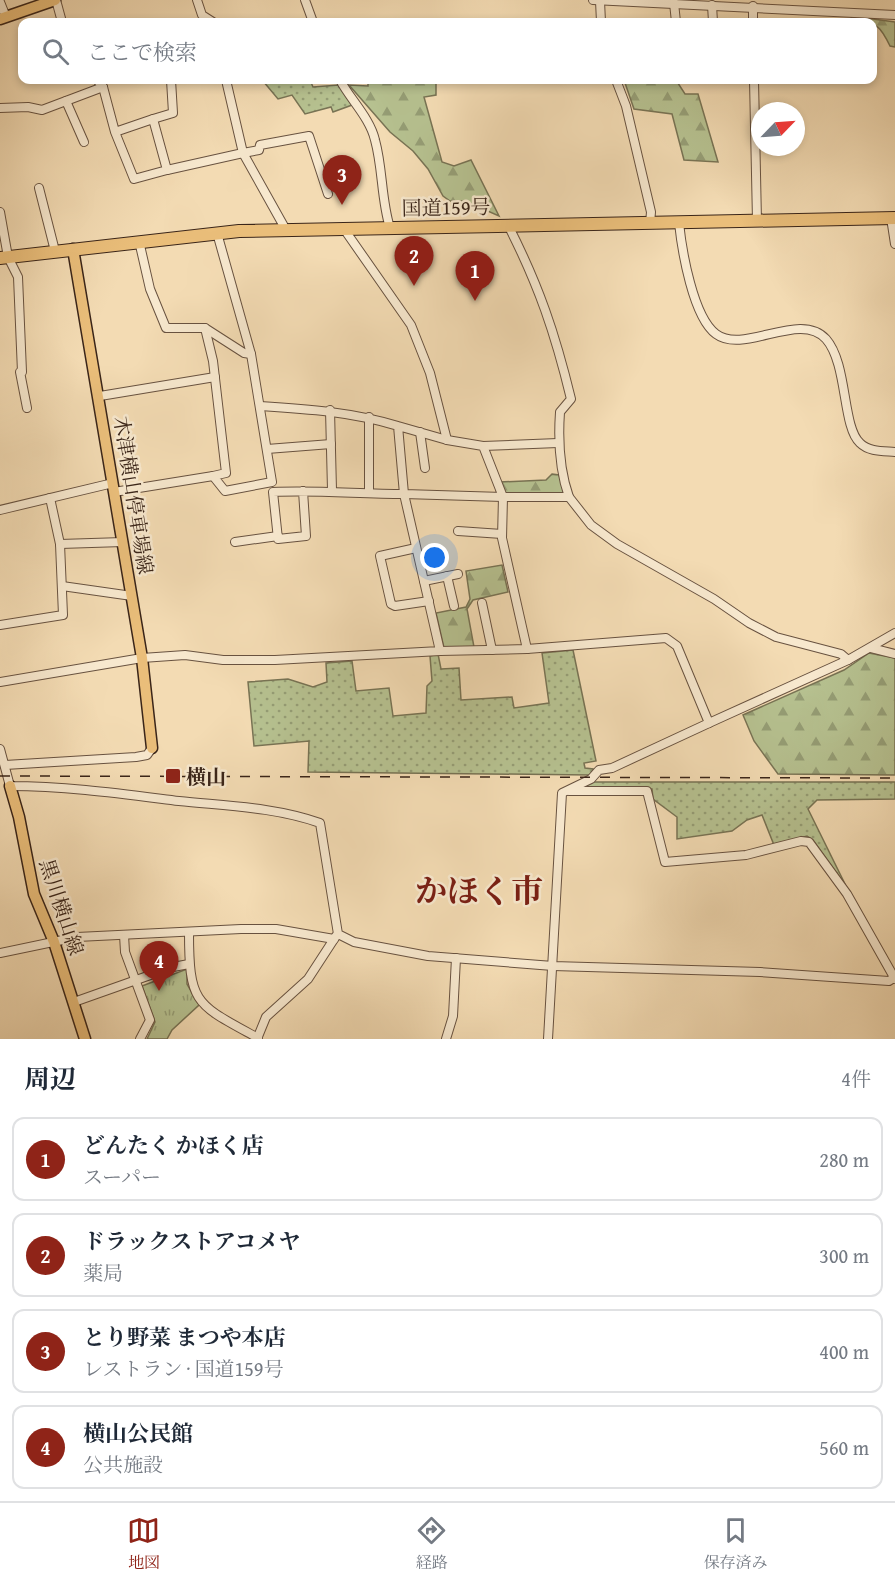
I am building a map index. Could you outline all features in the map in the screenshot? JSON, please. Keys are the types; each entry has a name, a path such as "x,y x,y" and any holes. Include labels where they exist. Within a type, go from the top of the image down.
{"highway":[{"name":"国道159号","path":"4,257 217,233 893,218"}],"main road":[{"path":"3,18 55,0"},
{"name":"木津横山停車場線","path":"74,249 142,658 152,748"},
{"name":"黒川横山線","path":"9,786 20,818 34,894 54,942 85,1039"}],"street":[{"path":"55,0 61,18"},
{"path":"197,0 202,15 207,18"},
{"path":"305,0 311,18"},
{"path":"600,18 597,1 712,4 895,15"},
{"path":"0,2 3,18"},
{"path":"674,3 676,18"},
{"path":"712,4 713,18"},
{"path":"753,6 753,18"},
{"path":"0,108 28,107 42,110 66,101 98,84"},
{"path":"100,84 115,132 135,179 259,150 260,145 309,136 328,194"},
{"path":"115,132 173,113 171,84"},
{"path":"227,84 243,153 286,230"},
{"path":"343,84 372,130 376,141 380,178 390,228"},
{"path":"618,84 627,106 651,212 650,223"},
{"path":"754,84 757,221"},
{"path":"66,101 84,142"},
{"path":"153,119 167,170"},
{"path":"39,188 55,251"},
{"path":"0,212 4,257 18,277 22,372 20,372 27,408"},
{"path":"893,218 895,244"},
{"path":"679,223 686,275 707,322 716,334 729,340 805,329 818,332 828,341 845,384 852,429 860,443 876,451 895,452"},
{"path":"508,225 544,301 557,340 571,399 560,412 558,443 563,480 569,497 591,525 617,544 714,599 748,623 777,637 841,654 848,660"},
{"path":"344,229 411,325 430,373 447,440"},
{"path":"217,233 251,354 261,406 278,539 306,536 303,491"},
{"path":"138,241 150,289 166,328 205,328 244,353 251,354"},
{"path":"0,510 50,498 226,473 215,377 205,328"},
{"path":"100,396 215,377"},
{"path":"261,406 330,410 369,417 447,440 483,446 558,443"},
{"path":"330,410 332,490"},
{"path":"369,417 369,494"},
{"path":"398,426 404,494 440,651"},
{"path":"420,432 425,468"},
{"path":"267,449 331,444"},
{"path":"483,446 503,497 502,534 508,573 527,649"},
{"path":"213,476 225,491 272,482"},
{"path":"273,492 332,490 369,494 569,497"},
{"path":"0,625 63,615 60,544 50,498"},
{"path":"458,531 502,534"},
{"path":"235,542 278,536"},
{"path":"60,544 123,542"},
{"path":"417,548 380,556 391,604 395,606 429,601"},
{"path":"424,581 458,574"},
{"path":"447,576 454,606"},
{"path":"62,586 132,596"},
{"path":"482,603 492,650"},
{"path":"549,1039 562,793 591,779 599,770 612,768 848,660 895,633"},
{"path":"0,682 142,658 185,655 223,660 275,660 527,649 666,638 677,646 709,723"},
{"path":"871,648 895,654"},
{"path":"5,765 136,757 147,754 152,748"},
{"path":"0,749 9,786 72,788 234,806 299,816 320,823 336,936 308,978 266,1017 258,1038 206,1009 190,981 189,932"},
{"path":"0,952 77,937 276,929 336,936 354,942 428,956 553,966 760,972 889,981 895,978 847,894 809,842 801,841 746,855 665,862 647,791 568,791"},
{"path":"124,935 125,952 150,1020 140,1039"},
{"path":"446,1039 453,1016 456,958"},
{"path":"74,1002 189,964"}],"green space":[{"path":"877,20 895,22 895,47 890,46 879,28"},
{"path":"266,84 312,84 313,87 339,85 352,105 333,112 331,107 305,114 292,95 278,99"},
{"path":"368,84 436,84 436,95 424,97 442,162 454,166 471,160 499,216 465,201 450,201 443,196 428,169 413,151 390,132 349,85 368,86"},
{"path":"625,84 679,84 685,94 698,94 718,162 684,160 672,114 634,109"},
{"path":"552,474 559,475 565,494 505,495 500,482 546,480"},
{"path":"502,565 508,592 473,600 467,609 474,647 444,648 436,613 466,607 470,599 466,571"},
{"path":"573,650 596,761 584,763 585,768 593,769 591,775 308,772 309,741 254,746 248,682 288,679 313,687 327,682 326,663 352,661 356,691 389,688 393,716 426,713 427,686 432,681 430,656 438,654 441,669 459,668 461,700 512,697 514,708 549,703 542,653"},
{"path":"869,653 895,658 895,775 778,774 754,741 743,715 844,670"},
{"path":"590,782 895,782 895,799 817,800 808,809 847,888 813,840 807,836 774,845 762,815 747,820 732,831 677,839 677,817 653,799 652,789 576,789"},
{"path":"187,969 187,984 199,1005 172,1030 167,1039 147,1039 155,1022 142,986"}],"railway":[{"path":"0,776 895,778"}],"place":[{"name":"とり野菜 まつや本店","path":"342,205"},
{"name":"ドラックストアコメヤ","path":"414,286"},
{"name":"どんたく かほく店","path":"475,301"},
{"name":"横山","path":"173,776"},
{"name":"横山公民館","path":"159,991"}],"district":[{"name":"かほく市","path":"479,890"}]}
